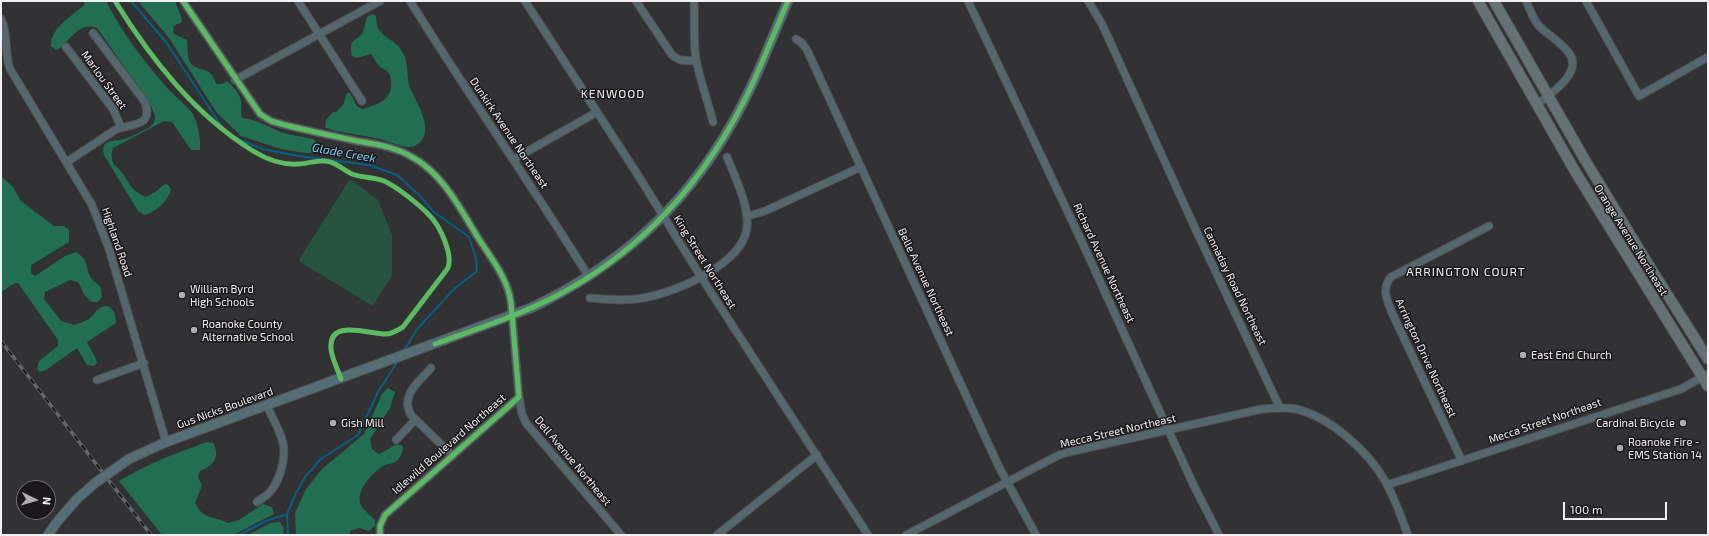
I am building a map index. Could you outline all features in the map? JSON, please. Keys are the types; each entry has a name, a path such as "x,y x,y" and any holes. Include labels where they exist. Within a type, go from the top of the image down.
{"highway":[{"name":"Orange Avenue Northeast","path":"1478,1 1536,105 1621,248 1706,379"},
{"name":"Orange Avenue Northeast","path":"1494,1 1585,160 1708,359"}],"main road":[{"name":"Gus Nicks Boulevard","path":"48,535 77,499 101,479 129,459 166,442 512,316 557,296 589,277 636,242 664,216 705,167 732,124 749,91 788,1"}],"street":[{"name":"Idlewild Boulevard Northeast","path":"183,1 260,114 271,121 392,149 411,156 420,162 441,183 454,200 502,275 508,292 512,316 519,397 385,515 380,526 380,535"},
{"path":"298,1 362,101"},
{"path":"236,80 380,1"},
{"name":"Dunkirk Avenue Northeast","path":"410,1 514,159 589,277"},
{"name":"King Street Northeast","path":"524,1 598,112 701,276 868,535"},
{"path":"636,1 672,55 678,59 696,61"},
{"path":"694,1 696,61 713,122"},
{"name":"Richard Avenue Northeast","path":"968,1 1194,486 1219,535"},
{"name":"Cannaday Road Northeast","path":"1088,1 1102,24 1195,228 1280,408"},
{"path":"1526,1 1538,25 1567,50 1570,54 1572,62 1568,76 1548,96 1536,105"},
{"path":"1586,1 1639,96 1708,56"},
{"name":"Highland Road","path":"1,19 5,28 7,58 10,70 67,162 92,205 99,222 109,249 144,363 166,442"},
{"path":"67,162 121,127 138,125 148,115 145,102 93,33"},
{"name":"Belle Avenue Northeast","path":"796,39 802,43 807,50 1008,483 1036,535"},
{"name":"Marlou Street","path":"66,47 113,110 119,119 121,127"},
{"path":"514,159 598,112"},
{"path":"590,298 622,300 649,297 670,291 701,276 729,259 740,247 746,234 748,216 727,157"},
{"path":"748,216 765,210 861,167"},
{"name":"Arrington Drive Northeast","path":"1462,461 1386,297 1385,291 1388,281 1391,278 1489,226"},
{"path":"97,380 144,363"},
{"path":"431,368 407,399 407,409 415,420 452,456"},
{"name":"Mecca Street Northeast","path":"1387,485 1681,389 1706,379"},
{"name":"Dell Avenue Northeast","path":"519,397 522,414 526,423 621,535"},
{"path":"257,502 270,492 277,480 282,467 284,452 282,441 267,406"},
{"path":"1280,408 1305,412 1331,425 1370,460 1387,485 1408,535"},
{"name":"Mecca Street Northeast","path":"906,535 1069,452 1262,409 1280,408"},
{"path":"396,440 415,420"},
{"path":"717,535 817,455"}],"green space":[{"path":"84,1 106,1 119,24 150,68 167,88 193,114 198,127 200,150 191,150 172,122 164,121 113,148 113,163 136,192 146,197 157,191 163,185 167,184 171,188 165,201 153,211 145,215 138,211 104,155 103,150 106,143 126,138 152,125 155,118 147,99 97,28 83,28 56,50 51,46 54,34 58,28 84,5"},
{"path":"138,1 175,1 182,19 181,23 173,27 174,34 187,40 188,58 195,67 210,73 216,84 222,84 227,81 234,88 240,98 242,118 285,133 315,140 318,148 313,153 305,153 281,149 241,136 217,113 169,38"},
{"path":"373,14 376,16 379,30 400,48 405,57 410,88 423,116 425,132 423,138 418,144 412,147 340,132 325,127 326,120 333,112 336,112 343,105 347,93 350,93 357,106 362,109 382,101 391,90 391,81 388,72 379,66 371,54 357,58 352,56 351,53 352,43 362,34 366,18"},
{"path":"1,176 13,187 21,201 54,226 64,226 69,230 69,242 31,265 31,273 35,276 65,256 76,252 85,260 90,276 101,288 102,297 98,302 92,302 85,296 78,282 70,280 45,292 44,299 61,321 74,325 87,320 104,306 110,307 114,312 116,323 87,342 97,363 94,366 87,365 77,348 46,370 40,372 37,369 39,361 58,346 58,340 18,283 13,284 1,292"},
{"path":"350,179 378,200 392,235 392,275 373,306 300,262 300,258"},
{"path":"388,388 395,392 390,408 370,439 372,449 379,454 397,444 403,446 403,448 397,461 383,466 374,473 369,478 362,490 360,502 363,509 375,520 375,526 369,531 359,528 350,531 350,535 296,535 295,513 306,489 322,469 364,434 382,394"},
{"path":"207,442 213,443 216,457 212,464 200,471 198,477 202,486 195,503 198,509 209,517 228,523 239,520 263,504 272,507 274,514 233,535 162,535 119,481 162,459"},
{"path":"280,522 283,527 284,535 248,535 270,523"}],"waterway":[{"name":"Glade Creek","path":"131,1 166,42 224,130 240,140 263,149 298,156 369,165 397,175 419,195 434,212 469,237 476,259 477,271 454,289 418,328 403,352"},
{"name":"Glade Creek","path":"288,535 287,514 305,477 321,459 358,435 378,392 398,361"},
{"path":"239,535 266,521 287,514"}],"railway":[{"path":"1,341 151,535"}],"cycle path":[{"path":"115,1 143,44 175,84 212,120 253,151 269,159 286,164 329,161 352,174 384,181 395,187 415,202 438,226 445,240 449,255 448,268 403,327 393,333 379,334 352,330 343,330 336,333 332,339 331,349 341,379"},
{"path":"183,1 260,114 271,121 285,125 392,148 423,164 441,182 457,203 498,268 506,285 511,303 519,397 385,515 380,526 380,535"},
{"path":"435,344 512,316 556,296 583,281 609,263 656,223 697,177 731,125 754,79 788,1"}],"place":[{"name":"William Byrd High Schools","path":"182,295"},
{"name":"Roanoke County Alternative School","path":"194,330"},
{"name":"East End Church","path":"1523,355"},
{"name":"Gish Mill","path":"333,423"},
{"name":"Cardinal Bicycle","path":"1683,423"},
{"name":"Roanoke Fire - EMS Station 14","path":"1620,448"}],"district":[{"name":"KENWOOD","path":"613,94"},
{"name":"ARRINGTON COURT","path":"1466,272"}]}
